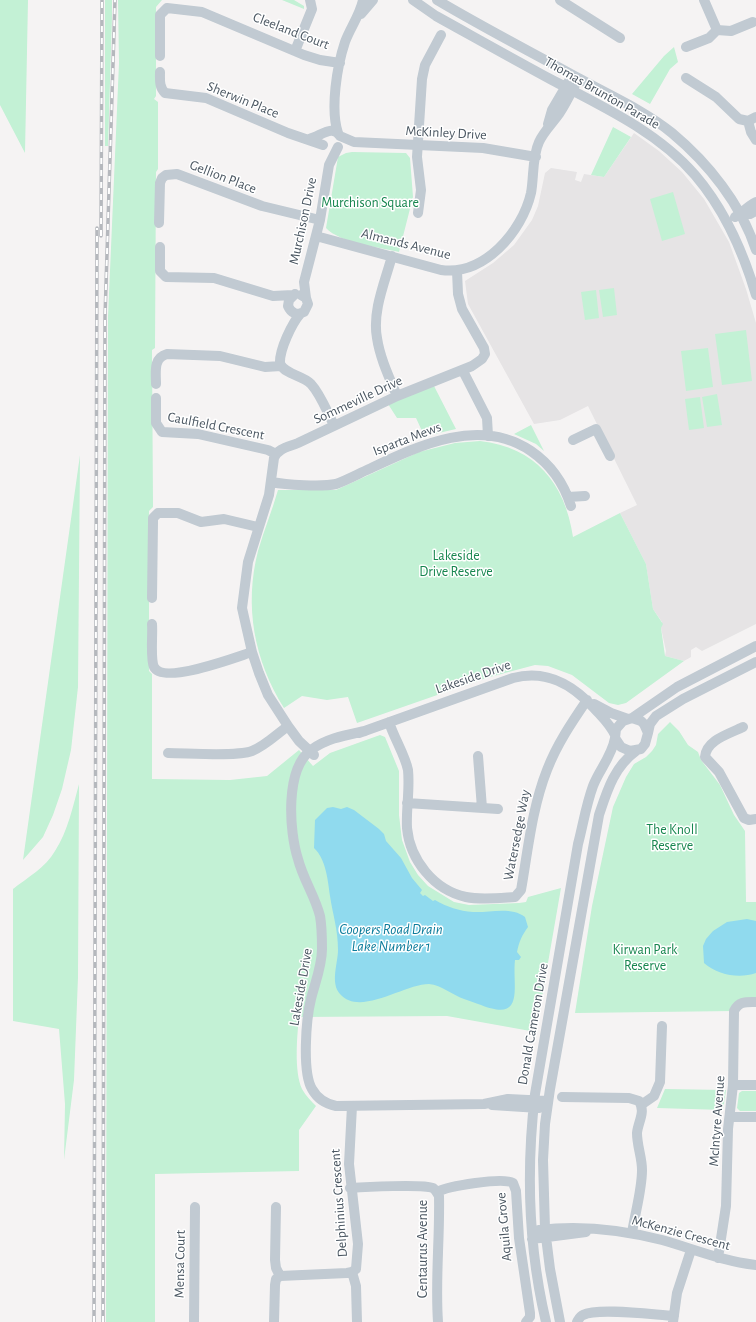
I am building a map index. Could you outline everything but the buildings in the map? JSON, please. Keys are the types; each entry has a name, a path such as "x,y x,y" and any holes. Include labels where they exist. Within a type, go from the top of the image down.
{"street":[{"path":"295,51 312,9 310,0"},
{"path":"324,140 334,115 340,63 345,42 363,0"},
{"path":"355,21 373,0"},
{"name":"Thomas Brunton Parade","path":"414,0 436,16 635,125 667,148 694,174 714,199 728,221 741,249 756,295"},
{"name":"Thomas Brunton Parade","path":"437,0 642,113 671,133 700,159 734,205 748,212 746,226 756,250"},
{"path":"560,0 620,38"},
{"path":"704,0 716,30"},
{"name":"Cleeland Court","path":"160,56 161,13 166,4 202,12 295,51 320,60 340,63"},
{"path":"716,30 731,31 753,22"},
{"path":"686,47 709,38 716,30"},
{"path":"418,213 421,190 417,145 424,65 441,36"},
{"name":"Sherwin Place","path":"160,72 160,86 161,90 165,93 206,98 288,133 309,139 324,140"},
{"name":"Almands Avenue","path":"316,236 441,270 457,271 474,265 492,253 515,229 525,211 531,194 539,143 545,131 559,114 569,88 576,76"},
{"path":"686,78 716,97 739,119 752,119 751,132 756,140"},
{"path":"324,140 332,150 339,140 334,115"},
{"path":"324,140 333,130 339,140"},
{"name":"Murchison Drive","path":"324,140 329,165"},
{"name":"McKinley Drive","path":"339,140 483,148 536,157"},
{"name":"Murchison Drive","path":"306,298 304,282 320,220 329,165 339,140"},
{"name":"Gellion Place","path":"159,223 160,183 162,178 171,174 185,177 262,206 320,220"},
{"path":"728,221 748,212 756,202"},
{"path":"160,247 160,271 166,276 214,278 273,296 285,297 301,295 306,298 308,307 291,327 281,355 281,366 285,370 302,377 312,385 334,426"},
{"path":"392,256 379,303 376,319 376,336 380,353 397,396"},
{"name":"Sommeville Drive","path":"276,454 282,449 298,443 397,396 462,371 482,359 484,352 479,338 462,309 458,294 457,271"},
{"name":"Murchison Drive","path":"294,295 304,282"},
{"path":"291,327 289,300 294,295"},
{"path":"273,296 284,303 290,310 296,313 302,313"},
{"path":"156,384 157,360 159,357 167,354 220,356 265,367 281,366"},
{"path":"462,371 487,418 488,436"},
{"name":"Caulfield Crescent","path":"156,398 156,423 158,429 162,432 198,434 268,450 276,454"},
{"path":"573,440 596,429 610,456"},
{"name":"Isparta Mews","path":"272,482 333,484 426,444 460,436 488,436 517,444 537,456 555,474 570,502 585,496"},
{"path":"276,454 272,482 252,547 246,578 244,601 245,619 252,652 268,695 288,726 314,751"},
{"path":"152,598 153,518 158,513 178,513 200,522 224,519 258,527"},
{"path":"152,624 153,663 155,669 159,672 184,672 252,652"},
{"path":"756,646 677,687 619,724 615,737 621,747 630,752 636,751 645,744 650,724 656,716 682,699 756,662"},
{"name":"Lakeside Drive","path":"548,1105 534,1103 505,1107 484,1104 336,1106 323,1100 312,1090 307,1074 308,1018 321,961 322,934 320,916 298,860 294,843 291,824 294,787 303,768 314,751 389,722 513,678 528,675 540,675 561,681 587,700 611,713 630,718"},
{"name":"Lakeside Drive","path":"587,700 608,724 615,737"},
{"name":"Watersedge Way","path":"389,722 395,741 405,760 408,770 407,827 411,844 419,864 433,881 442,888 466,897 515,897 520,890 533,820 547,770 570,724 587,700"},
{"path":"630,718 641,721 648,733"},
{"path":"168,753 239,753 251,751 264,744 288,726"},
{"path":"743,727 710,745 706,750 705,757 719,772 741,814 752,819"},
{"name":"Donald Cameron Drive","path":"546,1322 531,1235 529,1167 534,1103 571,886 586,809 594,785 605,765 615,737"},
{"name":"Donald Cameron Drive","path":"560,1322 550,1269 546,1233 543,1160 548,1105 599,815 606,792 617,770 636,751"},
{"path":"478,756 482,808"},
{"path":"407,803 498,809"},
{"name":"McIntyre Avenue","path":"718,1258 726,1206 730,1117 734,1085 734,1011 737,1005 743,1002 756,1002"},
{"path":"641,1105 654,1096 660,1082 662,1026"},
{"path":"734,1085 756,1085"},
{"path":"562,1097 629,1098 639,1101 642,1110 637,1129 637,1143 642,1170 632,1233"},
{"name":"Delphinius Crescent","path":"280,1276 352,1272 356,1268 358,1263 358,1244 350,1188 349,1142 352,1106"},
{"path":"730,1117 756,1117"},
{"name":"Aquila Grove","path":"437,1192 449,1186 504,1180 513,1183 516,1191 519,1238 530,1313 530,1317 526,1322"},
{"name":"Centaurus Avenue","path":"350,1188 429,1187 437,1192 440,1227 437,1294 438,1322"},
{"name":"Mensa Court","path":"194,1322 195,1207"},
{"path":"274,1322 275,1285 276,1279 280,1276 275,1260 276,1207"},
{"name":"McKenzie Crescent","path":"531,1235 570,1227 632,1233 664,1241 718,1258 756,1265"},
{"path":"578,1322 582,1315 601,1312 619,1312 674,1319 683,1272 691,1250"},
{"path":"352,1272 356,1286 357,1322"}],"shaded area":[{"path":"634,133 659,151 682,172 704,199 729,242 746,289 756,323 756,624 702,651 696,647 691,650 691,657 684,661 665,656 666,651 661,628 662,622 653,609 646,564 620,513 637,505 588,406 560,420 534,424 468,304 465,281 493,263 514,245 532,220 538,206 545,173 551,168 577,172 575,180 581,182 584,174 604,177"}],"green space":[{"path":"0,0 28,0 25,153 0,105"},
{"path":"105,0 112,0 108,146 105,146"},
{"path":"118,0 162,0 156,7 156,96 154,99 158,102 158,169 156,172 155,348 152,350 153,507 149,511 149,671 152,674 152,779 230,780 267,776 299,750 313,766 330,753 380,735 385,737 399,771 399,815 402,840 410,862 418,875 428,886 454,902 469,905 526,902 528,897 561,888 536,1032 447,1016 299,1017 297,1064 299,1082 304,1092 316,1106 299,1130 299,1171 155,1174 155,1322 106,1322 108,317 119,63"},
{"path":"282,0 294,0 304,6 304,9"},
{"path":"674,47 678,62 670,69 650,104 632,94 664,56"},
{"path":"613,127 631,137 604,177 591,175"},
{"name":"Murchison Square","path":"352,152 406,153 410,158 413,197 399,252 350,241 332,233 326,228 338,157"},
{"path":"673,192 685,234 662,241 650,199"},
{"path":"614,288 617,315 603,317 599,290"},
{"path":"596,290 599,318 585,320 581,292"},
{"path":"746,330 752,381 722,385 715,334"},
{"path":"708,348 713,387 686,391 681,351"},
{"path":"434,386 456,429 430,435 427,429 422,431 416,418 397,418 388,404"},
{"path":"717,394 722,425 707,427 702,397"},
{"path":"700,397 704,428 689,430 685,399"},
{"path":"531,425 544,451 536,444 514,434"},
{"name":"Lakeside Drive Reserve","path":"480,441 517,451 544,471 555,484 563,500 573,537 620,513 646,564 653,609 663,624 661,628 665,656 684,661 626,703 618,705 609,703 572,675 548,666 535,665 486,678 357,723 348,697 327,700 302,696 284,708 265,671 254,632 252,612 252,592 258,551 278,490 336,490 419,452 455,443"},
{"path":"80,455 78,687 71,750 62,789 53,815 43,837 23,860"},
{"path":"670,722 679,731 688,745 698,752 701,760 720,785 734,815 745,831 746,902 756,902 756,1002 734,1011 575,1013 592,906 613,807 626,777 634,764 646,757 652,751 656,745 658,734"},
{"path":"79,784 78,977 74,1080 64,1160 65,1104 59,1029 13,1021 13,889 47,862 55,851 67,827"},
{"path":"665,1089 726,1090 723,1110 657,1108"},
{"path":"742,1091 756,1091 756,1111 740,1111 737,1108 739,1093"}],"water":[{"name":"Coopers Road Drain Lake Number 1","path":"333,807 341,809 347,807 354,810 379,829 384,834 386,841 401,858 412,878 422,890 420,893 423,896 425,895 433,901 435,900 458,910 473,912 507,911 525,917 528,927 522,936 517,952 521,957 519,960 515,960 515,990 514,999 511,1006 505,1009 495,1009 464,999 438,986 429,984 419,985 370,1001 359,1002 349,1000 340,994 335,984 338,950 337,936 327,877 324,864 314,848 315,820 327,808"},
{"path":"747,919 756,921 756,973 743,976 729,975 722,973 704,963 703,946 706,939 713,931 727,922"}],"railway":[{"path":"101,236 102,0"},
{"path":"103,1322 105,317 115,0"},
{"path":"94,1322 97,228"}],"park label":[{"name":"The Knoll Reserve","path":"672,838"},
{"name":"Kirwan Park Reserve","path":"645,958"}]}
